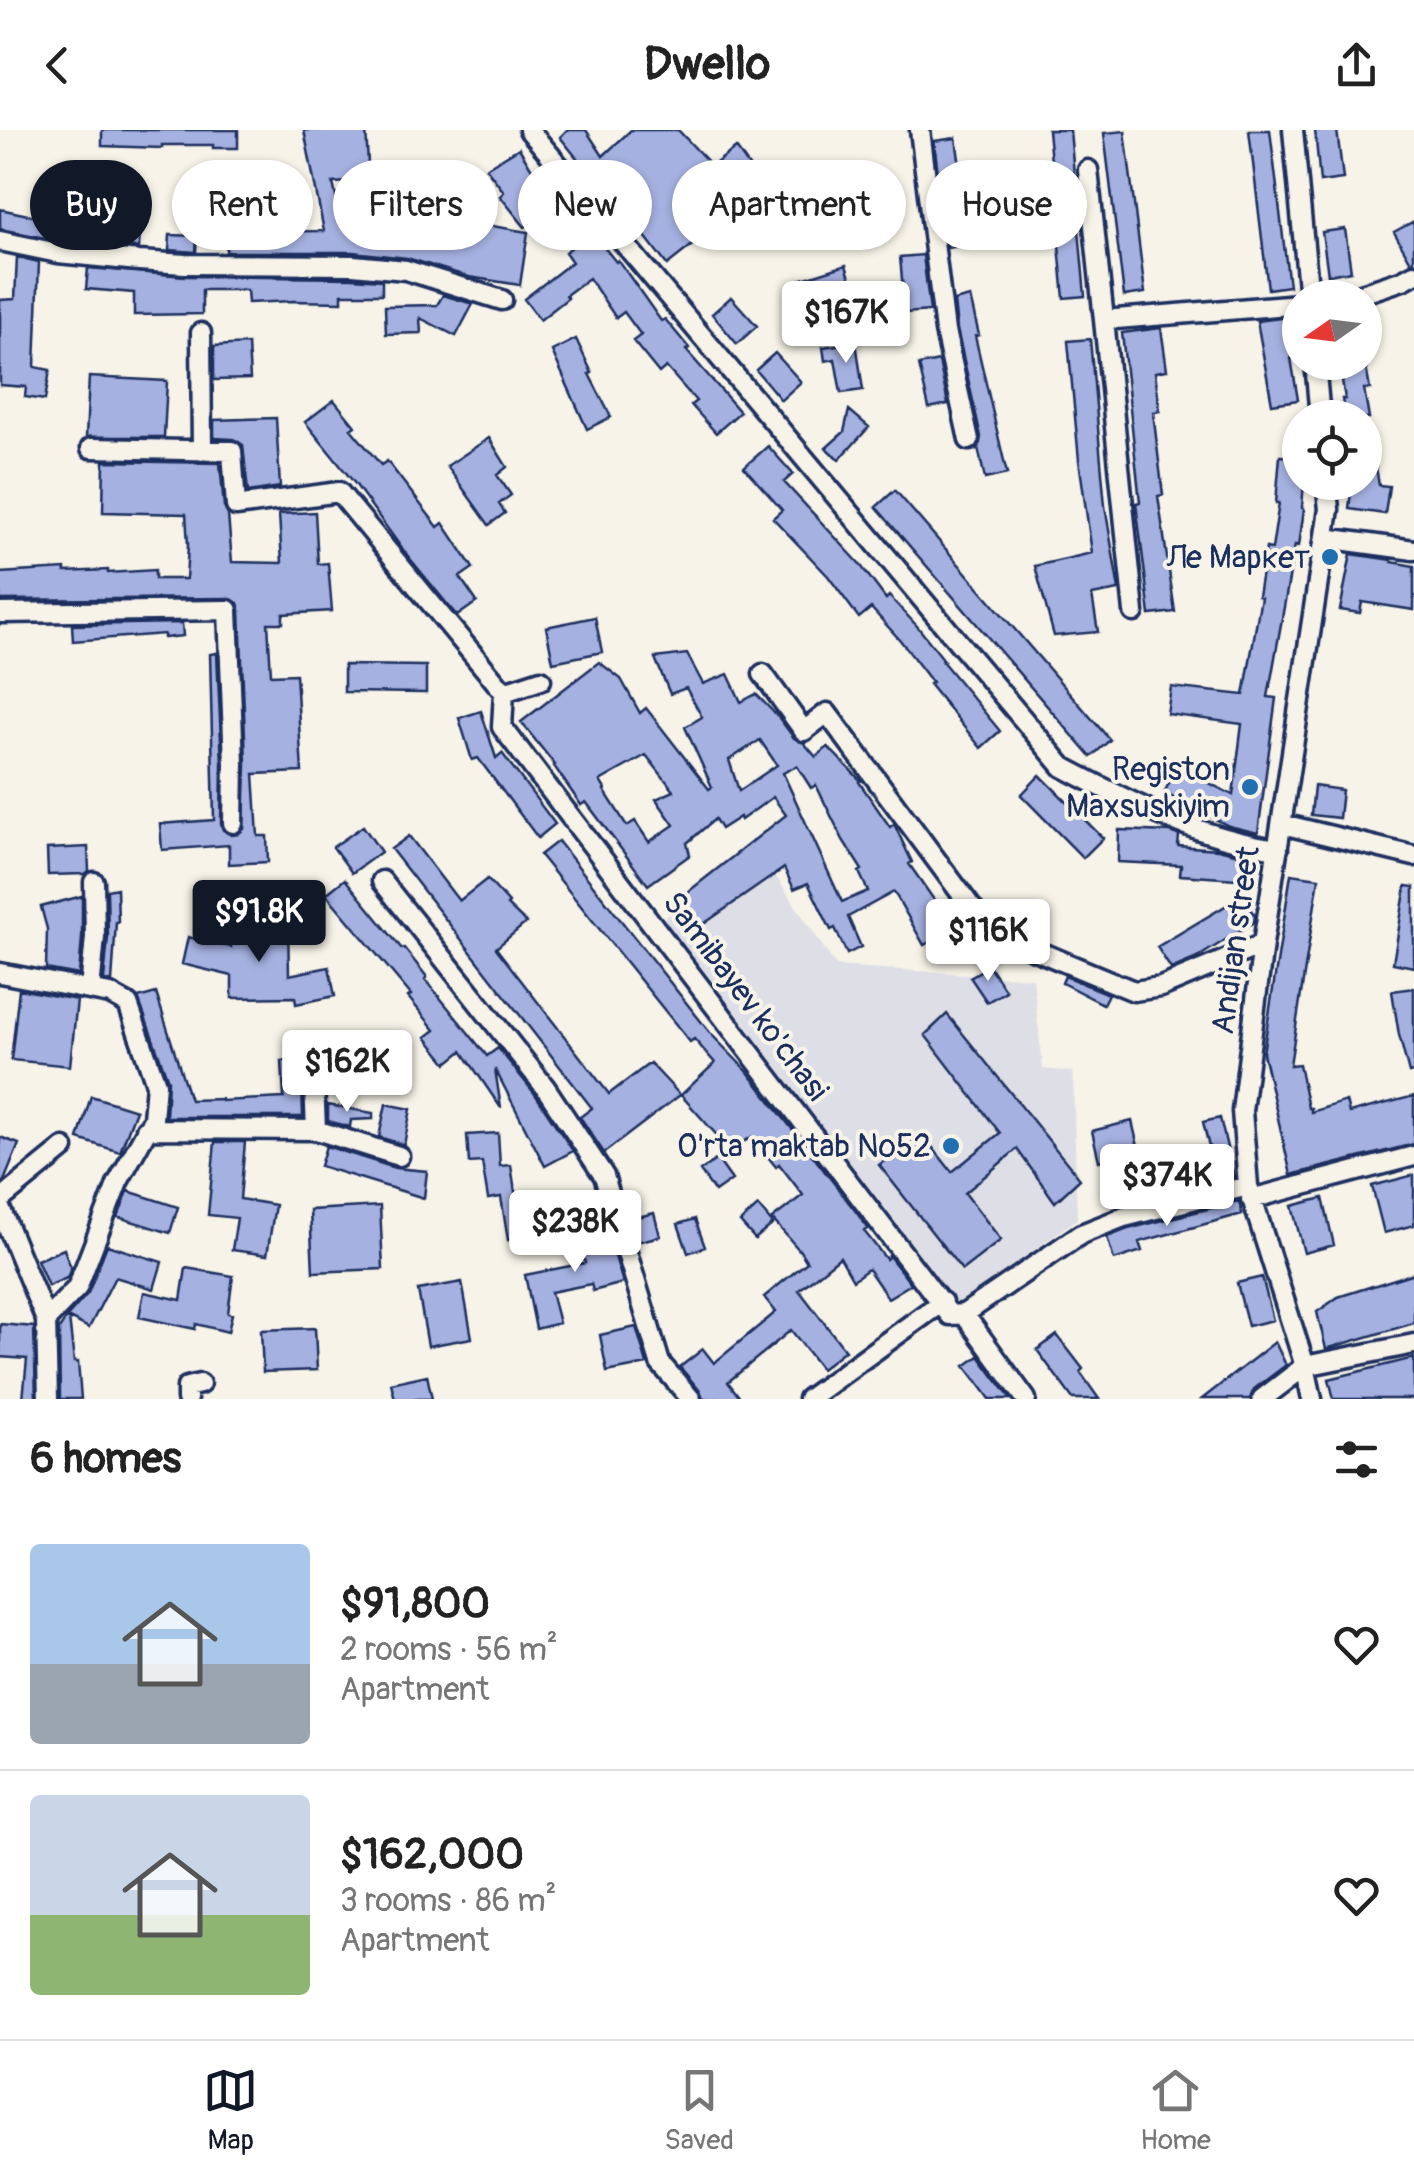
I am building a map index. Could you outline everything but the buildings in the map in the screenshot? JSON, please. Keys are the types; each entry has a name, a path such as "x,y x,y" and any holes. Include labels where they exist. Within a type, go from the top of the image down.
{"street":[{"path":"529,130 1063,767 1144,809 1242,844 1278,849"},
{"path":"920,130 946,331 969,440"},
{"path":"1293,130 1307,280"},
{"path":"1088,170 1134,612"},
{"path":"0,241 58,253 184,264 353,265 406,270 502,300"},
{"path":"1382,287 1414,274"},
{"path":"1104,320 1282,305"},
{"path":"201,333 202,451"},
{"path":"91,448 232,452 236,506 339,492 504,692 540,680"},
{"name":"Andijan street","path":"1312,1399 1250,1192 1242,1111 1328,500"},
{"path":"1325,538 1414,550"},
{"path":"0,613 228,610 233,823"},
{"path":"763,674 804,730 827,713 988,930 1134,990 1160,987 1263,944"},
{"name":"Samibayev ko'chasi","path":"504,692 502,728 950,1314 964,1314 1026,1399"},
{"path":"1282,824 1414,856"},
{"path":"382,880 545,1087 604,1176 660,1362 692,1399"},
{"path":"90,990 95,938 94,882"},
{"path":"0,974 110,994 128,1004 156,1084 153,1119 118,1182 77,1288 46,1320"},
{"path":"314,1081 316,1130"},
{"path":"146,1129 316,1130 398,1156"},
{"path":"0,1200 64,1148"},
{"path":"964,1314 1081,1234 1124,1216 1414,1156"},
{"path":"0,1208 46,1320 48,1399"},
{"path":"808,1399 942,1302"},
{"path":"1262,1399 1305,1366 1414,1344"}],"shaded area":[{"name":"O'rta maktab №52","path":"757,848 836,966 1033,978 1043,1069 1073,1072 1077,1219 952,1309 658,923"}],"place":[{"name":"Ле Маркет","path":"1330,557"},
{"name":"Registon Maxsuskiyim","path":"1250,787"},
{"name":"O'rta maktab №52","path":"951,1146"}]}
